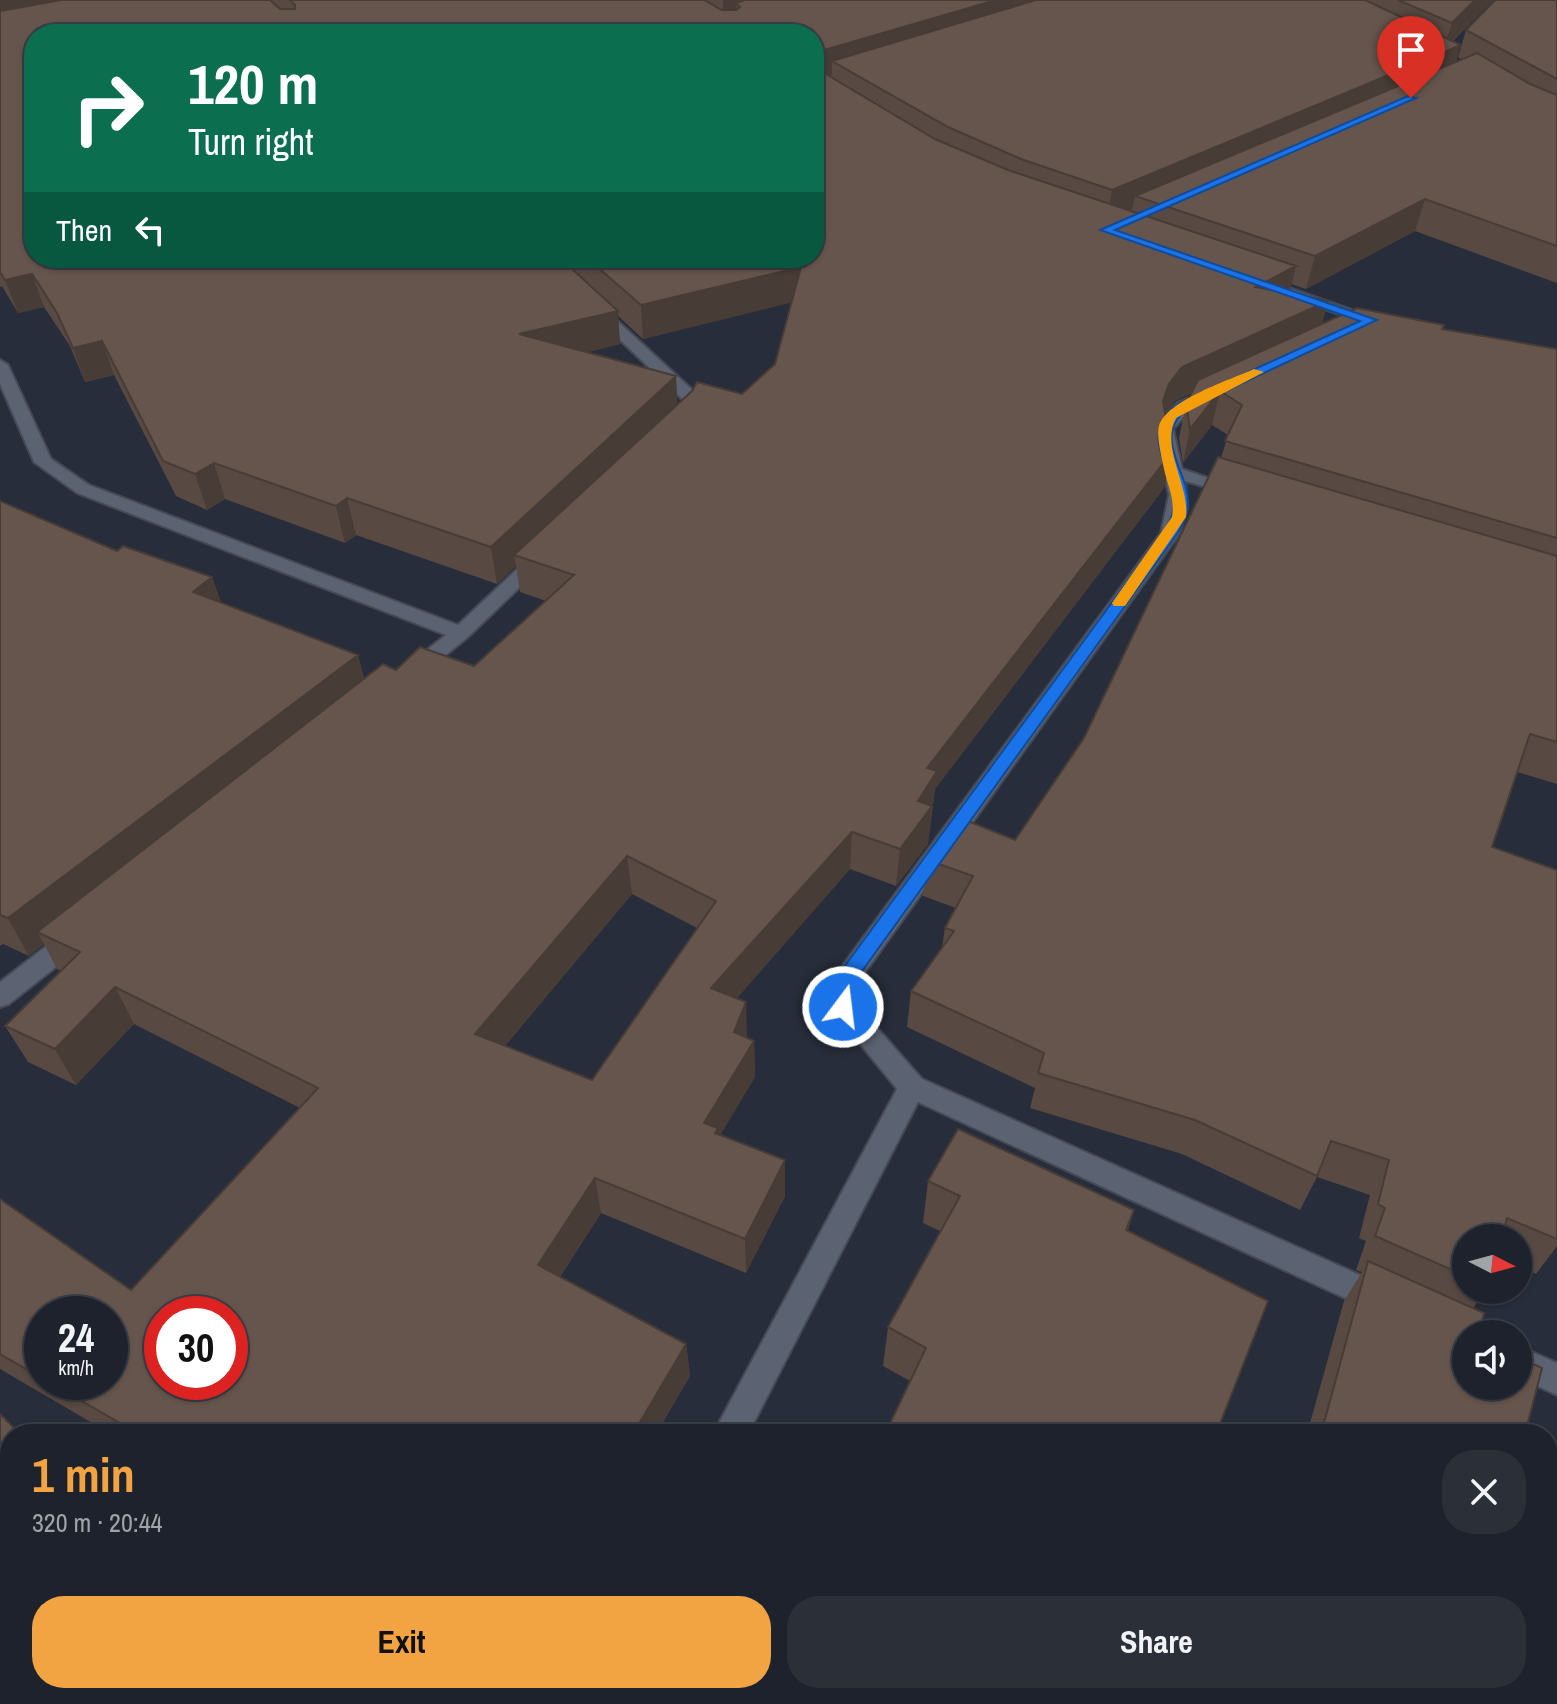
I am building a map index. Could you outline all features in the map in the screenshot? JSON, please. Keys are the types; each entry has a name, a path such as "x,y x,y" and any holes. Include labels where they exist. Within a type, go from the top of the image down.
{"street":[{"path":"1253,280 1400,327"},
{"path":"587,301 694,401 686,420 664,441"},
{"path":"1342,333 1371,320"},
{"path":"0,365 43,462 83,489 461,633"},
{"path":"1226,387 1171,416 1164,428 1171,471 1181,500 1179,517 1170,534 851,972 843,1007 867,1039 912,1087 1409,1312"},
{"path":"1171,471 1253,496"},
{"path":"398,682 461,633 562,537"},
{"path":"0,997 100,919"},
{"path":"735,1424 912,1087"},
{"path":"1532,1367 1557,1379"}],"building":[{"path":"61,0 270,0 280,9 295,9 290,0 704,0 722,10 736,10 740,7 736,3 745,0 996,0 824,50 824,24 24,24 24,268 571,268 618,311 519,334 676,376 491,547 347,498 336,506 214,463 195,474 163,461 102,341 73,348 57,313 32,274 5,280 0,272 0,11"},
{"path":"1036,0 1365,0 1461,45 1112,190 1021,159 948,127 832,61"},
{"path":"1398,0 1475,0 1452,23"},
{"path":"1495,0 1557,0 1557,79 1466,30"},
{"path":"1477,53 1530,84 1557,95 1557,246 1425,199 1315,256 1135,196"},
{"path":"824,73 935,139 1008,170 1296,266 1256,287 1328,301 1182,367 1169,384 1163,401 1172,452 927,768 937,771 918,801 932,806 900,849 852,832 711,988 746,1002 734,1032 754,1041 704,1123 718,1128 715,1133 785,1160 745,1239 595,1178 538,1265 686,1344 639,1424 122,1424 80,1400 128,1400 128,1296 24,1296 24,1368 0,1354 0,1199 131,1290 318,1088 115,987 55,1049 5,1026 80,952 37,932 383,664 396,670 420,647 474,666 574,575 514,555 692,391 697,382 742,394 775,364 801,268 824,268","holes":["627,856 716,901 592,1080 475,1034"]},
{"path":"598,268 797,268 641,305"},
{"path":"1357,308 1444,325 1442,329 1557,349 1557,538 1225,441 1242,405 1220,391 1190,429 1186,404 1198,380"},
{"path":"1218,457 1557,556 1557,742 1530,734 1492,847 1557,870 1557,1239 1532,1228 1532,1224 1521,1224 1507,1218 1506,1224 1452,1224 1452,1270 1375,1236 1385,1208 1378,1204 1389,1160 1331,1141 1317,1176 1195,1120 1038,1073 1044,1053 911,991 954,931 945,928 973,876 927,860 958,817 1015,840 1084,738"},
{"path":"0,501 117,551 123,546 212,577 193,592 358,655 8,918 0,915"},
{"path":"958,1129 1134,1210 1126,1230 1268,1301 1220,1424 890,1424 926,1348 888,1327 960,1196 928,1181"},
{"path":"1368,1261 1452,1299 1452,1304 1464,1304 1484,1313 1482,1320 1452,1320 1452,1400 1532,1400 1532,1363 1542,1368 1528,1424 1324,1424"},
{"path":"0,1414 10,1424 0,1424"}],"slow traffic":[{"path":"1120,603 1179,517 1181,500 1171,471 1164,428 1171,416 1183,407 1258,372"}],"route":[{"path":"843,1007 851,972 1170,534 1179,517 1181,500 1171,471 1164,428 1171,416 1183,407 1371,320 1105,230 1411,98"}]}
